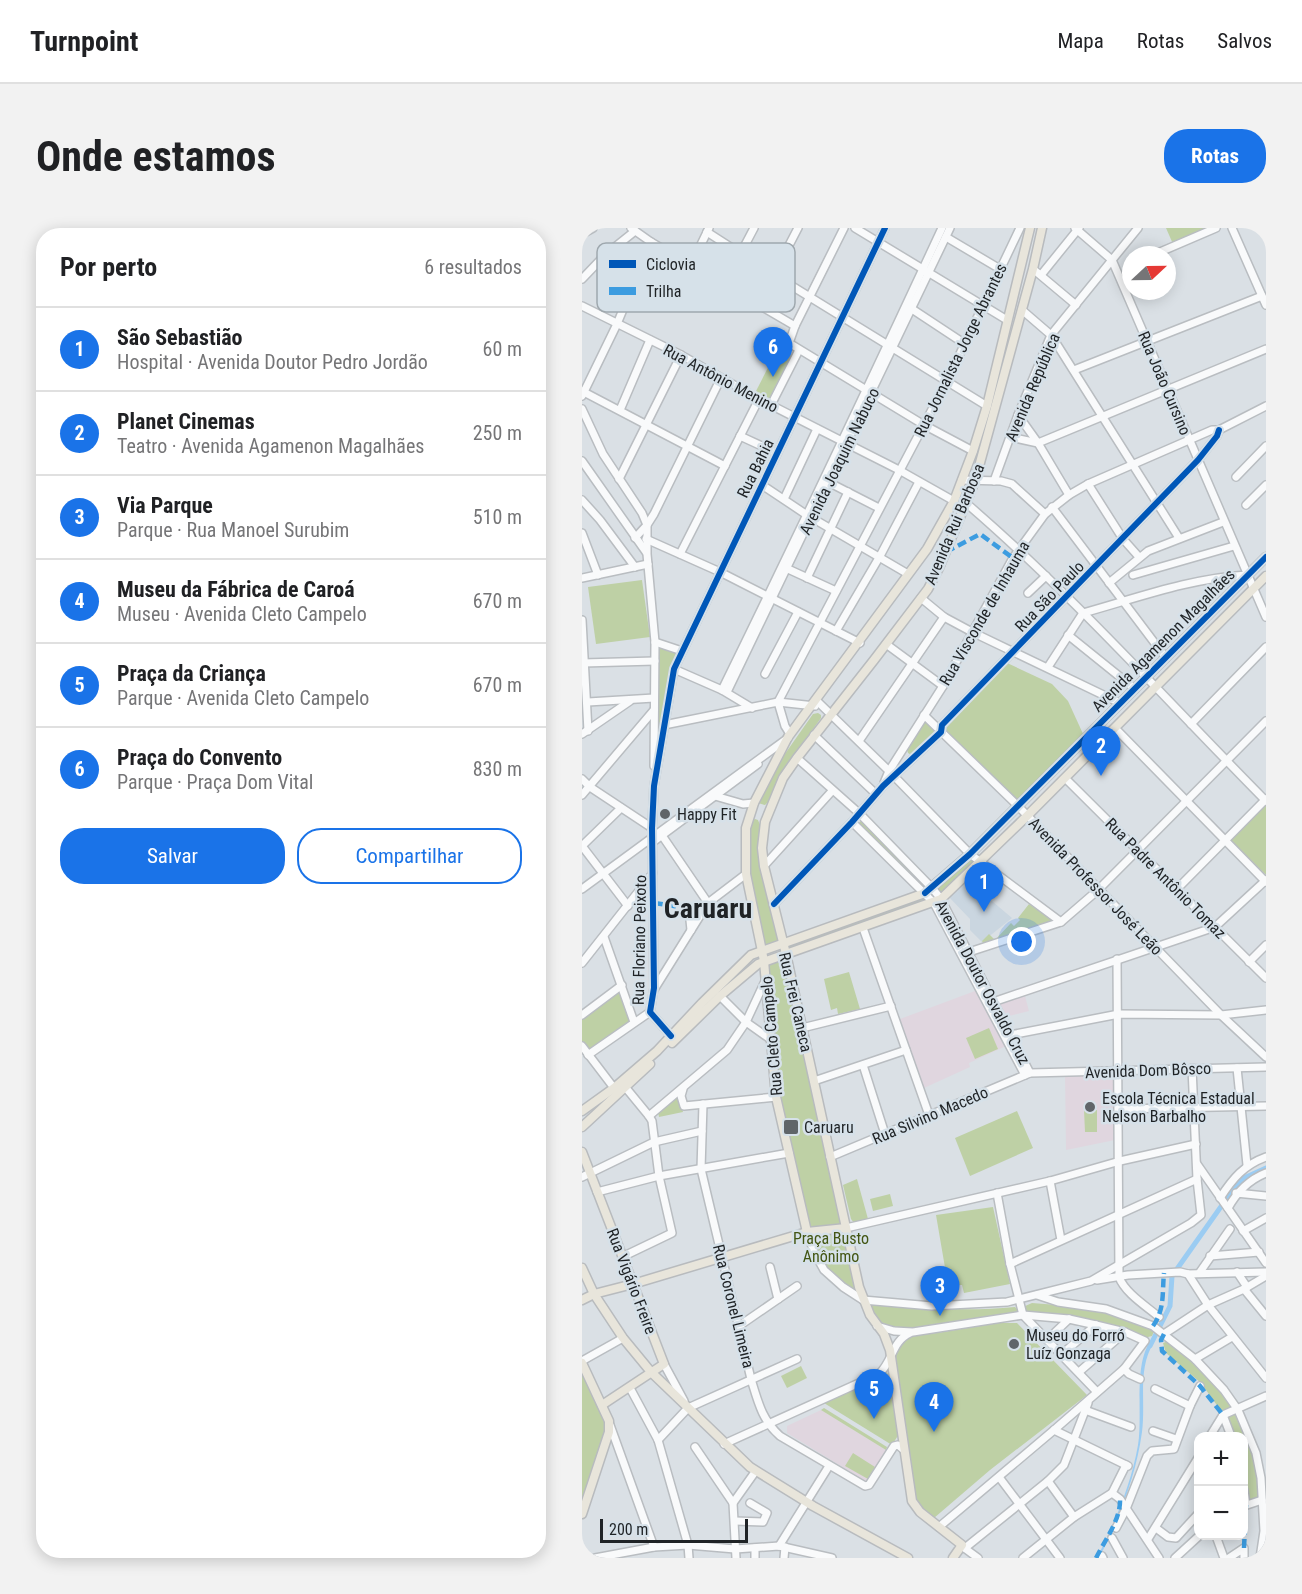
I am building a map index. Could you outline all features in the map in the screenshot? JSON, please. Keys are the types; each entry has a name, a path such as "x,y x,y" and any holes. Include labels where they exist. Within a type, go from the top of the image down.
{"main road":[{"name":"Avenida Rui Barbosa","path":"746,874 745,839 749,816 789,736 860,643 927,549 954,501 987,406 1030,228"},
{"name":"Avenida Rui Barbosa","path":"762,848 765,822 783,778 814,735 886,645 939,568 975,481 1042,228"},
{"name":"Avenida Agamenon Magalhães","path":"929,890 970,854 1266,557"},
{"name":"Avenida Agamenon Magalhães","path":"937,901 1028,816 1266,576"},
{"path":"754,803 763,806 772,805"},
{"path":"749,816 760,816 765,822"},
{"name":"Rua Frei Caneca","path":"762,848 764,866 786,954 862,1300 887,1340 912,1501 920,1512 963,1547"},
{"name":"Rua Cleto Campelo","path":"746,874 764,961 776,1097 807,1232"},
{"path":"582,1111 615,1088 657,1052 743,962 762,950 929,890"},
{"path":"582,1127 752,968 764,961 937,901"},
{"name":"Rua Vigário Freire","path":"582,1152 664,1364"},
{"path":"582,1300 594,1294 807,1232 846,1228"},
{"path":"582,1268 594,1294 623,1338 651,1372 755,1472 908,1558"},
{"path":"582,1362 609,1421 608,1440 582,1514"},
{"path":"602,1405 664,1364"},
{"path":"953,1558 963,1547"}],"street":[{"path":"582,234 593,228"},
{"path":"746,243 754,228"},
{"path":"790,243 798,228"},
{"path":"844,228 788,342 924,425 973,451"},
{"path":"855,228 1007,320"},
{"name":"Rua Bahia","path":"654,786 674,669 885,228"},
{"name":"Avenida Joaquim Nabuco","path":"891,347 912,309 942,228"},
{"name":"Avenida Joaquim Nabuco","path":"724,691 843,442 950,228"},
{"name":"Avenida República","path":"994,482 1018,415 1051,335 1138,228"},
{"path":"1174,246 1216,228"},
{"path":"1232,228 1266,305"},
{"name":"Rua Jornalista Jorge Abrantes","path":"778,702 947,381 1018,229"},
{"path":"1041,275 1077,229"},
{"name":"Rua João Cursino","path":"1077,229 1112,260 1223,522 1266,617"},
{"path":"618,243 633,230 651,242"},
{"path":"708,230 725,243"},
{"path":"946,237 1000,269"},
{"path":"582,279 597,263"},
{"path":"1033,269 1076,305"},
{"path":"795,288 987,406"},
{"path":"1074,370 1262,296"},
{"name":"Rua Antônio Menino","path":"582,306 899,470 954,501"},
{"path":"912,309 965,344"},
{"path":"1022,310 1051,335 1179,538"},
{"path":"622,312 583,393 620,410 724,466"},
{"path":"770,312 795,326"},
{"path":"620,410 650,340"},
{"path":"1010,437 1038,443 1266,349"},
{"path":"771,405 799,350"},
{"path":"619,479 681,356"},
{"path":"635,538 647,525 721,378"},
{"path":"680,554 759,399"},
{"name":"Rua Visconde de Inhauma","path":"892,774 903,750 943,686 1019,549 1052,507 1088,484 1212,430 1219,430 1266,406"},
{"path":"582,409 603,454 642,513 647,525 647,554 656,642 654,786"},
{"path":"1018,415 1038,443 1069,495"},
{"path":"784,500 817,429"},
{"name":"Rua São Paulo","path":"892,774 941,732 942,725 1198,460 1217,436 1219,430"},
{"path":"740,436 777,453"},
{"name":"Avenida Joaquim Nabuco","path":"770,598 788,568 809,516 828,482 843,442"},
{"path":"1236,477 1266,446"},
{"path":"582,461 647,554"},
{"path":"963,480 1006,482 1019,489 1045,514"},
{"path":"828,482 879,508"},
{"path":"836,631 880,556 919,482"},
{"path":"1088,484 1123,539 1139,557"},
{"path":"762,485 809,516 908,574"},
{"path":"1246,505 1266,486"},
{"path":"807,578 848,492"},
{"path":"582,501 605,526 635,567"},
{"path":"966,503 1019,549 1266,800 1176,890"},
{"path":"1052,507 1166,658"},
{"path":"1109,583 1139,557 1156,547 1223,522"},
{"path":"582,533 598,575"},
{"path":"646,539 720,572 860,643"},
{"path":"1133,575 1234,546"},
{"path":"582,578 648,564"},
{"path":"788,568 836,591"},
{"path":"1047,667 1083,613 1143,595 1214,579 1247,575"},
{"path":"1028,593 1046,576"},
{"path":"921,597 944,617 972,632 1120,703"},
{"path":"765,674 798,612"},
{"path":"859,741 944,617"},
{"path":"582,621 588,702 585,732"},
{"path":"1068,635 1135,689"},
{"path":"656,642 682,651"},
{"path":"886,645 943,686"},
{"path":"1191,724 1266,647"},
{"path":"584,663 655,661"},
{"path":"674,669 724,691 752,708"},
{"path":"588,702 654,698"},
{"path":"585,732 630,701"},
{"path":"582,889 713,795 789,736 778,702"},
{"path":"664,725 778,702 815,703 859,741 980,863 1061,922"},
{"path":"582,795 654,710"},
{"name":"Avenida Professor José Leão","path":"924,715 1018,806 1221,1015 1266,1057"},
{"path":"966,952 1061,922 1098,890 1266,721"},
{"path":"993,1002 1215,927 1266,881 1114,729"},
{"path":"654,732 658,735 663,733"},
{"path":"814,735 876,794"},
{"path":"903,750 907,756 913,758"},
{"name":"Avenida Doutor Osvaldo Cruz","path":"797,758 860,814 929,890 966,952 1028,1073"},
{"path":"774,904 860,814 892,774"},
{"name":"Rua Padre Antônio Tomaz","path":"1065,778 1266,978"},
{"path":"582,779 656,835 708,903"},
{"name":"Rua Floriano Peixoto","path":"654,786 656,835 653,873 654,988 650,1012 671,1036"},
{"path":"764,866 832,791"},
{"path":"713,795 743,804 754,803"},
{"path":"743,804 749,816"},
{"path":"621,807 582,846 628,906"},
{"name":"Avenida Doutor Osvaldo Cruz","path":"852,822 929,890"},
{"path":"582,963 653,873"},
{"path":"691,930 689,911 708,903 746,874"},
{"name":"Avenida Doutor Osvaldo Cruz","path":"937,901 1028,1073"},
{"path":"654,988 708,903"},
{"path":"863,927 929,1115"},
{"path":"604,937 633,1018"},
{"path":"1249,962 1266,945"},
{"path":"1117,959 1119,1277 1121,1284 1159,1317"},
{"path":"654,971 664,972"},
{"path":"649,1116 727,1050 746,1022 766,978"},
{"path":"582,1015 622,985"},
{"path":"720,996 746,1022 770,1039"},
{"path":"802,1028 891,1006"},
{"path":"1010,1035 1119,1014 1221,1015 1266,1010"},
{"path":"588,1054 633,1018 650,1012"},
{"path":"582,1046 615,1088 626,1088 649,1116 672,1233 622,1257"},
{"path":"814,1081 906,1050"},
{"path":"863,1065 885,1134"},
{"name":"Avenida Dom Bôsco","path":"1028,1073 1266,1067"},
{"path":"1091,1281 1201,1215 1192,1068"},
{"path":"1237,1068 1247,1165"},
{"name":"Rua Silvino Macedo","path":"830,1157 1028,1073"},
{"path":"683,1089 684,1106 776,1097"},
{"name":"Rua Coronel Limeira","path":"703,1104 701,1169 751,1379 768,1425 780,1436 867,1486 894,1446 898,1445 904,1450"},
{"path":"1119,1109 1266,1106"},
{"path":"582,1177 654,1142 702,1131"},
{"path":"846,1228 1050,1182 1120,1161 1196,1144"},
{"path":"597,1192 659,1176 789,1153"},
{"path":"1221,1199 1232,1180 1247,1165 1266,1157"},
{"path":"1196,1162 1266,1263"},
{"path":"1227,1208 1236,1193 1266,1173"},
{"path":"1010,1264 1197,1179"},
{"path":"1050,1182 1061,1240"},
{"path":"997,1193 1010,1264 1023,1315 1097,1392"},
{"path":"1236,1193 1266,1196"},
{"path":"1244,1231 1266,1218"},
{"path":"1200,1272 1230,1228"},
{"name":"Rua Cleto Campelo","path":"807,1232 824,1270 862,1300"},
{"path":"1210,1256 1259,1252"},
{"path":"770,1267 778,1299"},
{"path":"862,1300 932,1306 1019,1300 1091,1281 1170,1272 1266,1274"},
{"path":"1237,1272 1266,1316"},
{"path":"1184,1273 1232,1337 1266,1376"},
{"path":"1161,1331 1208,1305 1246,1288 1266,1274"},
{"path":"739,1326 797,1286"},
{"path":"1037,1295 1058,1302 1106,1309 1128,1315 1161,1331 1195,1359 1224,1390 1238,1410 1256,1453 1263,1477 1265,1531 1260,1558"},
{"path":"877,1326 894,1331 913,1332 1023,1315 1069,1319 1096,1325 1143,1338 1145,1343 1124,1369 939,1527"},
{"path":"1048,1339 1069,1319"},
{"path":"1062,1354 1096,1325"},
{"path":"724,1444 879,1374 891,1358 898,1341 913,1332"},
{"path":"1079,1372 1125,1332"},
{"path":"1195,1359 1232,1337"},
{"path":"582,1362 623,1338"},
{"path":"658,1440 688,1408 798,1359"},
{"name":"Rua Vigário Freire","path":"664,1364 688,1408"},
{"path":"1124,1369 1140,1379"},
{"path":"1116,1528 1149,1453 1174,1449 1176,1439 1200,1386"},
{"path":"630,1388 658,1440 688,1545 689,1558"},
{"path":"1155,1389 1190,1406"},
{"path":"1213,1432 1223,1415 1266,1396"},
{"path":"978,1558 963,1547 1048,1481 1064,1465 1089,1400"},
{"path":"1085,1410 1131,1427"},
{"path":"1223,1415 1229,1432"},
{"path":"780,1436 781,1419"},
{"path":"609,1421 654,1547"},
{"path":"1023,1558 1074,1517 1112,1493 1128,1466 1054,1430"},
{"path":"1153,1431 1176,1439"},
{"path":"695,1447 733,1503 736,1558"},
{"path":"1256,1453 1266,1449"},
{"path":"1148,1539 1194,1465"},
{"path":"784,1558 782,1546 829,1466"},
{"path":"733,1503 755,1472"},
{"path":"999,1477 1060,1558"},
{"path":"1048,1481 1074,1517"},
{"path":"1112,1493 1120,1499 1159,1558"},
{"path":"1248,1505 1263,1500"},
{"path":"735,1521 763,1522 767,1513 750,1503"},
{"path":"1156,1528 1173,1539 1194,1519"},
{"path":"1112,1538 1123,1558"},
{"path":"1175,1558 1195,1540"},
{"path":"1218,1540 1226,1558 1244,1548 1244,1558"},
{"path":"595,1558 654,1547 688,1545 735,1549 782,1546 800,1554 832,1558"},
{"path":"755,1548 755,1558"}],"shaded area":[{"path":"967,880 1012,918 982,942 970,930 970,919 949,897"},
{"path":"975,991 1006,1046 969,1063 970,1067 924,1088 900,1019"},
{"path":"1025,996 1029,1011 1005,1017 999,1004"},
{"name":"Escola Técnica Estadual Nelson Barbalho","path":"1065,1075 1114,1075 1115,1140 1066,1150"},
{"path":"821,1410 886,1450 867,1482 787,1433 787,1426"}],"green space":[{"path":"1166,228 1210,228 1173,244"},
{"path":"779,346 790,353 792,359 770,403 754,395"},
{"path":"642,580 650,637 596,644 588,587"},
{"path":"657,648 678,654 658,759 654,715"},
{"path":"1005,662 1052,684 1068,701 1084,736 1017,802 943,728"},
{"path":"818,713 821,718 793,757 768,802 765,805 758,803 775,768 813,714"},
{"path":"925,721 937,734 913,756 908,753 906,747"},
{"path":"1266,802 1266,875 1230,840"},
{"path":"755,819 760,825 780,942 765,945 747,864 751,821"},
{"path":"862,820 930,888 925,891 857,825"},
{"path":"970,857 975,863 940,896 937,888"},
{"path":"925,895 931,901 788,950 786,945"},
{"path":"1029,904 1055,922 984,945 982,941 989,934 995,940 1011,923 1014,926"},
{"path":"786,955 845,1227 807,1230 778,1105 765,963"},
{"path":"849,972 860,1009 838,1014 837,1008 831,1010 824,979"},
{"path":"621,987 632,1020 589,1052 582,1042 582,1018"},
{"path":"989,1028 998,1049 975,1059 966,1038"},
{"path":"679,1094 683,1112 659,1117 658,1112"},
{"path":"1084,1110 1097,1110 1097,1132 1085,1132"},
{"path":"1017,1111 1033,1148 970,1176 955,1138"},
{"path":"857,1179 868,1219 854,1223 843,1185"},
{"path":"890,1194 893,1206 873,1211 870,1199"},
{"path":"993,1207 1010,1284 964,1293 962,1285 948,1285 936,1215"},
{"name":"Praça Busto Anônimo","path":"844,1229 860,1297 828,1269 818,1254 809,1232"},
{"path":"1032,1303 1095,1308 1155,1329 1152,1336 1144,1338 1026,1313 1023,1307"},
{"path":"873,1304 961,1309 1015,1307 1018,1310 1016,1314 908,1328 881,1322 870,1307"},
{"path":"998,1323 1017,1323 1087,1395 990,1470 934,1518 916,1501 893,1363 894,1347 907,1335 937,1333"},
{"path":"1171,1340 1206,1373 1232,1408 1221,1411 1201,1383 1166,1353 1163,1343"},
{"path":"582,1365 607,1421 607,1432 582,1504"},
{"path":"801,1366 807,1378 787,1388 781,1376"},
{"path":"886,1373 890,1374 899,1434 892,1445 824,1403 824,1401"},
{"path":"824,1408 887,1447 886,1450 821,1410"},
{"path":"1230,1415 1236,1415 1245,1432 1232,1432 1228,1420"},
{"path":"1248,1441 1254,1456 1259,1498 1250,1502"},
{"path":"853,1453 875,1467 868,1479 845,1466"}],"water":[{"path":"1151,1340 1154,1342 1144,1374 1142,1432 1136,1465 1120,1513 1097,1558 1122,1503 1135,1460 1139,1433 1140,1376 1145,1350"}],"waterway":[{"path":"1150,1346 1170,1306 1172,1276 1232,1191 1244,1178 1266,1168"}],"marked path":[{"path":"946,552 980,534 1013,558"},
{"path":"1099,743 1104,745 1112,737 1112,731"},
{"path":"654,903 689,911"},
{"path":"1153,1326 1161,1307 1164,1273"},
{"path":"1164,1334 1161,1340 1162,1351 1200,1386 1223,1415"},
{"path":"1096,1558 1115,1522 1120,1499"},
{"path":"1244,1540 1244,1548"}],"cycle path":[{"path":"671,1036 650,1012 654,988 652,828 654,786 674,669 885,228"},
{"path":"774,904 883,786 941,732 942,725 1198,460 1217,436 1219,430"},
{"path":"925,893 970,854 1266,557"}],"place":[{"name":"Praça do Convento","path":"773,377"},
{"name":"Planet Cinemas","path":"1101,776"},
{"name":"Happy Fit","path":"665,814"},
{"name":"São Sebastião","path":"984,912"},
{"name":"Escola Técnica Estadual Nelson Barbalho","path":"1090,1107"},
{"name":"Caruaru","path":"791,1127"},
{"name":"Via Parque","path":"940,1316"},
{"name":"Museu do Forró Luíz Gonzaga","path":"1014,1344"},
{"name":"Praça da Criança","path":"874,1419"},
{"name":"Museu da Fábrica de Caroá","path":"934,1432"}],"district":[{"name":"Caruaru","path":"708,908"}]}
